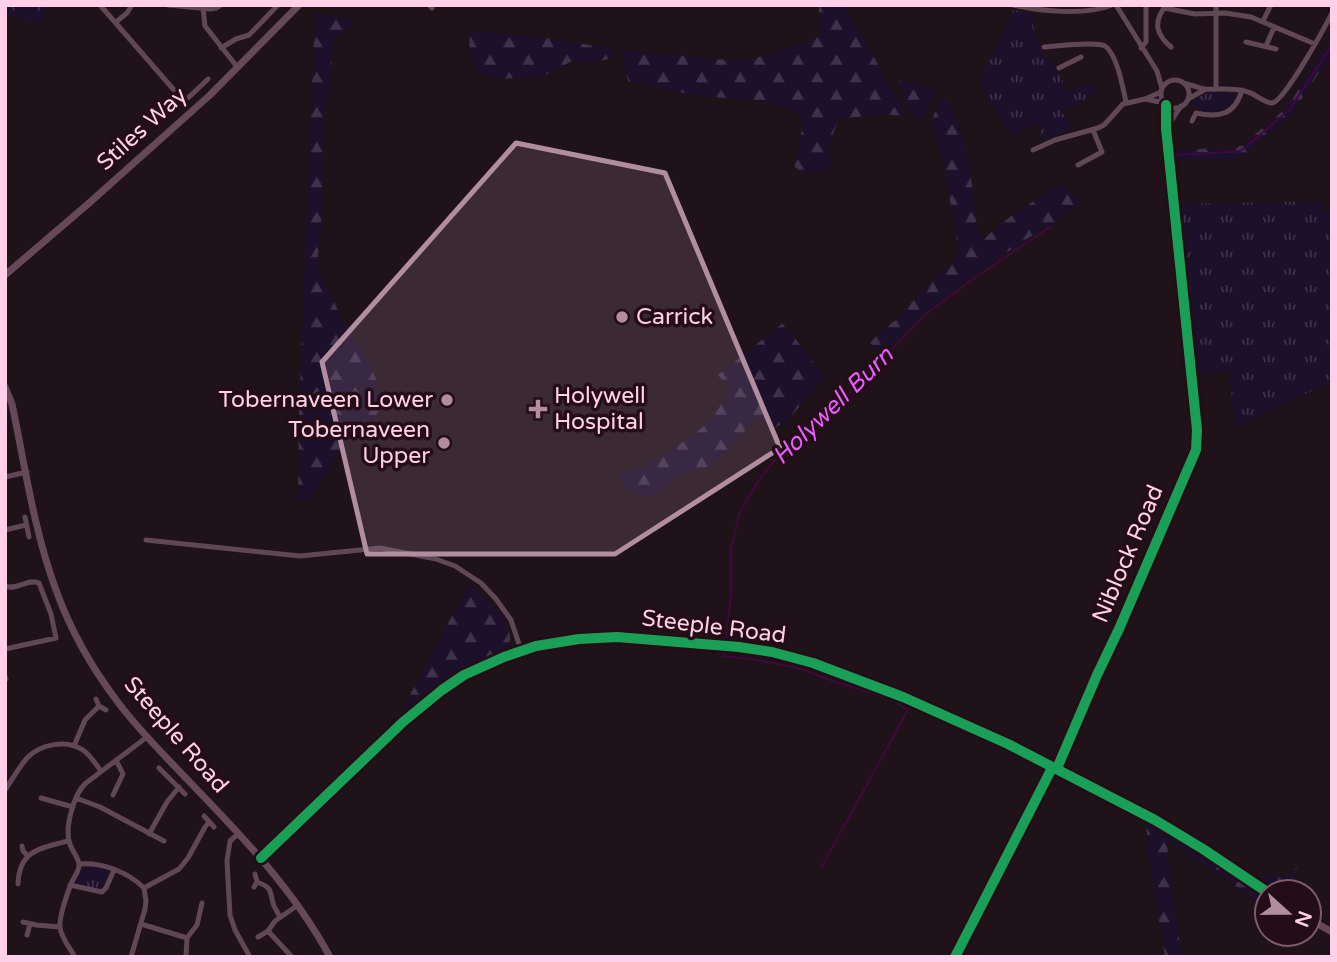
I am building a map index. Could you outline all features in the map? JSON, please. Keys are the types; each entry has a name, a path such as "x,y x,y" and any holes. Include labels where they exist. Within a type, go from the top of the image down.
{"street":[{"path":"100,5 180,97 188,98 208,79"},
{"path":"116,22 132,5"},
{"path":"168,5 203,8 216,8 221,5"},
{"path":"221,48 250,35 278,5"},
{"name":"Stiles Way","path":"5,275 238,68 299,5"},
{"path":"1013,5 1057,11 1114,5 1157,71 1165,104"},
{"path":"1142,48 1146,42 1146,5"},
{"path":"1216,5 1216,88"},
{"path":"1263,21 1271,5"},
{"path":"203,8 204,24 238,68"},
{"path":"1160,51 1169,45 1160,37 1158,30 1164,8 1195,14 1233,13 1263,21 1315,44"},
{"path":"1157,71 1206,89 1242,90 1270,103 1277,101 1298,72 1332,13"},
{"path":"1266,46 1274,27"},
{"path":"1246,41 1276,49"},
{"path":"1044,47 1095,44 1107,48 1117,67 1126,102"},
{"path":"1065,46 1069,62"},
{"path":"1059,68 1081,57"},
{"path":"156,69 163,62"},
{"path":"1145,100 1161,90 1167,82 1176,80"},
{"path":"1184,83 1188,91 1187,100"},
{"path":"1167,133 1181,106 1206,89"},
{"path":"1192,121 1196,113 1216,115 1229,111 1237,103 1242,90"},
{"path":"1038,150 1073,134 1104,125 1126,102 1145,100 1173,108 1181,106"},
{"name":"Niblock Road","path":"955,957 1051,769 1058,766 1196,450 1165,104"},
{"path":"1078,165 1104,154 1093,130"},
{"name":"Steeple Road","path":"5,387 12,404 42,545 56,591 85,652 117,701 147,737 261,858 395,730 434,696 464,675 521,650 548,643 604,637 727,646 780,654 838,672 903,697 1055,767 1155,820 1253,883"},
{"path":"5,477 27,472"},
{"path":"24,517 29,537"},
{"path":"5,530 26,525"},
{"path":"146,540 300,556 380,548 436,559 455,566 481,583 496,599 511,620 521,650"},
{"path":"5,586 11,588 32,581 39,583 51,614 56,638 5,649"},
{"path":"74,746 85,720 98,702 106,710"},
{"path":"63,957 73,954 60,927 70,885 79,864 68,841 68,828 76,797 82,786 147,737"},
{"path":"5,790 34,752 57,745 74,746 87,754 101,771"},
{"path":"113,795 123,774 116,760"},
{"path":"159,768 185,794"},
{"path":"149,834 167,802 179,788"},
{"path":"76,797 164,841"},
{"path":"41,798 73,807"},
{"path":"144,888 179,869 205,827 212,824 204,816"},
{"path":"238,834 230,841 227,861 230,915 250,957"},
{"path":"19,884 20,871 27,856 37,850 68,841"},
{"path":"22,846 27,856"},
{"path":"261,858 298,905 330,957"},
{"path":"79,864 101,864 137,881 144,888 146,905 131,957"},
{"path":"70,885 102,892 114,870"},
{"path":"255,874 256,884 266,885 271,891 273,904 280,917"},
{"path":"186,957 187,938 197,925 202,903"},
{"path":"258,937 298,905"},
{"path":"27,935 26,923 60,927"},
{"path":"141,924 187,938"},
{"path":"268,931 292,957"}],"highlighted area":[{"path":"516,143 665,173 780,448 615,554 367,554 322,362"}],"green space":[{"path":"5,5 47,5 42,25 5,13"},
{"path":"819,5 844,5 905,112 905,116 881,114 841,119 831,142 831,168 805,174 795,167 802,127 799,115 790,110 766,103 694,95 628,81 623,61 625,50 736,61 756,58 819,36"},
{"path":"1013,10 1033,14 1033,27 1042,51 1057,69 1068,92 1088,82 1090,86 1094,84 1099,93 1062,112 1073,130 1045,139 1036,123 1014,135 1009,132 983,91 983,72"},
{"path":"315,13 353,19 352,25 334,39 323,118 322,216 317,265 341,318 366,357 381,398 379,410 372,422 339,450 309,499 298,501 299,412"},
{"path":"470,31 534,36 614,49 613,58 595,62 570,62 544,76 499,79 476,73 470,52"},
{"path":"1332,36 1332,52 1293,113 1244,155 1228,160 1173,160 1173,151 1241,146 1283,111"},
{"path":"902,80 936,88 924,119 913,117 898,82"},
{"path":"1211,92 1236,96 1227,108 1218,111 1203,112 1192,104 1196,98"},
{"path":"941,98 947,99 960,129 981,239 1061,184 1082,202 1050,227 1046,226 976,273 924,313 884,353 870,343 956,258 958,248 950,200 943,162 931,122"},
{"path":"1323,201 1323,211 1332,211 1332,381 1235,428 1229,371 1197,373 1178,204"},
{"path":"783,323 825,377 786,422 776,427 753,419 736,442 714,463 697,471 681,474 655,495 644,496 624,489 620,472 639,469 649,464 703,427 718,409 729,388 718,375"},
{"path":"469,584 488,600 500,615 509,630 508,645 503,651 452,674 407,709 402,710"},
{"path":"1146,819 1253,888 1253,898 1167,839 1169,872 1182,957 1165,957 1148,851"},
{"path":"86,866 109,872 100,890 75,883 80,871"},
{"path":"1297,868 1295,878 1261,878 1263,875 1285,876"}],"waterway":[{"name":"Holywell Burn","path":"1174,155 1240,151 1289,110 1332,45"},
{"path":"1163,157 1194,441"},
{"name":"Holywell Burn","path":"726,645 731,590 731,548 740,512 759,480 774,461 843,400 925,315 1050,227"},
{"path":"1178,508 1199,459 1202,445"},
{"path":"1150,569 1175,514"},
{"name":"Holywell Burn","path":"725,650 723,656 802,669 891,699 908,710 821,868"}],"cycle path":[{"path":"955,957 1051,770 1058,766 1196,450 1197,430 1166,128 1166,105"},
{"path":"261,858 403,722 464,675 536,646 579,639 617,637 772,652 813,663 903,697 1008,744 1155,820 1253,883"}],"place":[{"name":"Carrick","path":"622,317"},
{"name":"Tobernaveen Lower","path":"447,400"},
{"name":"Holywell Hospital","path":"538,409"},
{"name":"Tobernaveen Upper","path":"444,443"}]}
